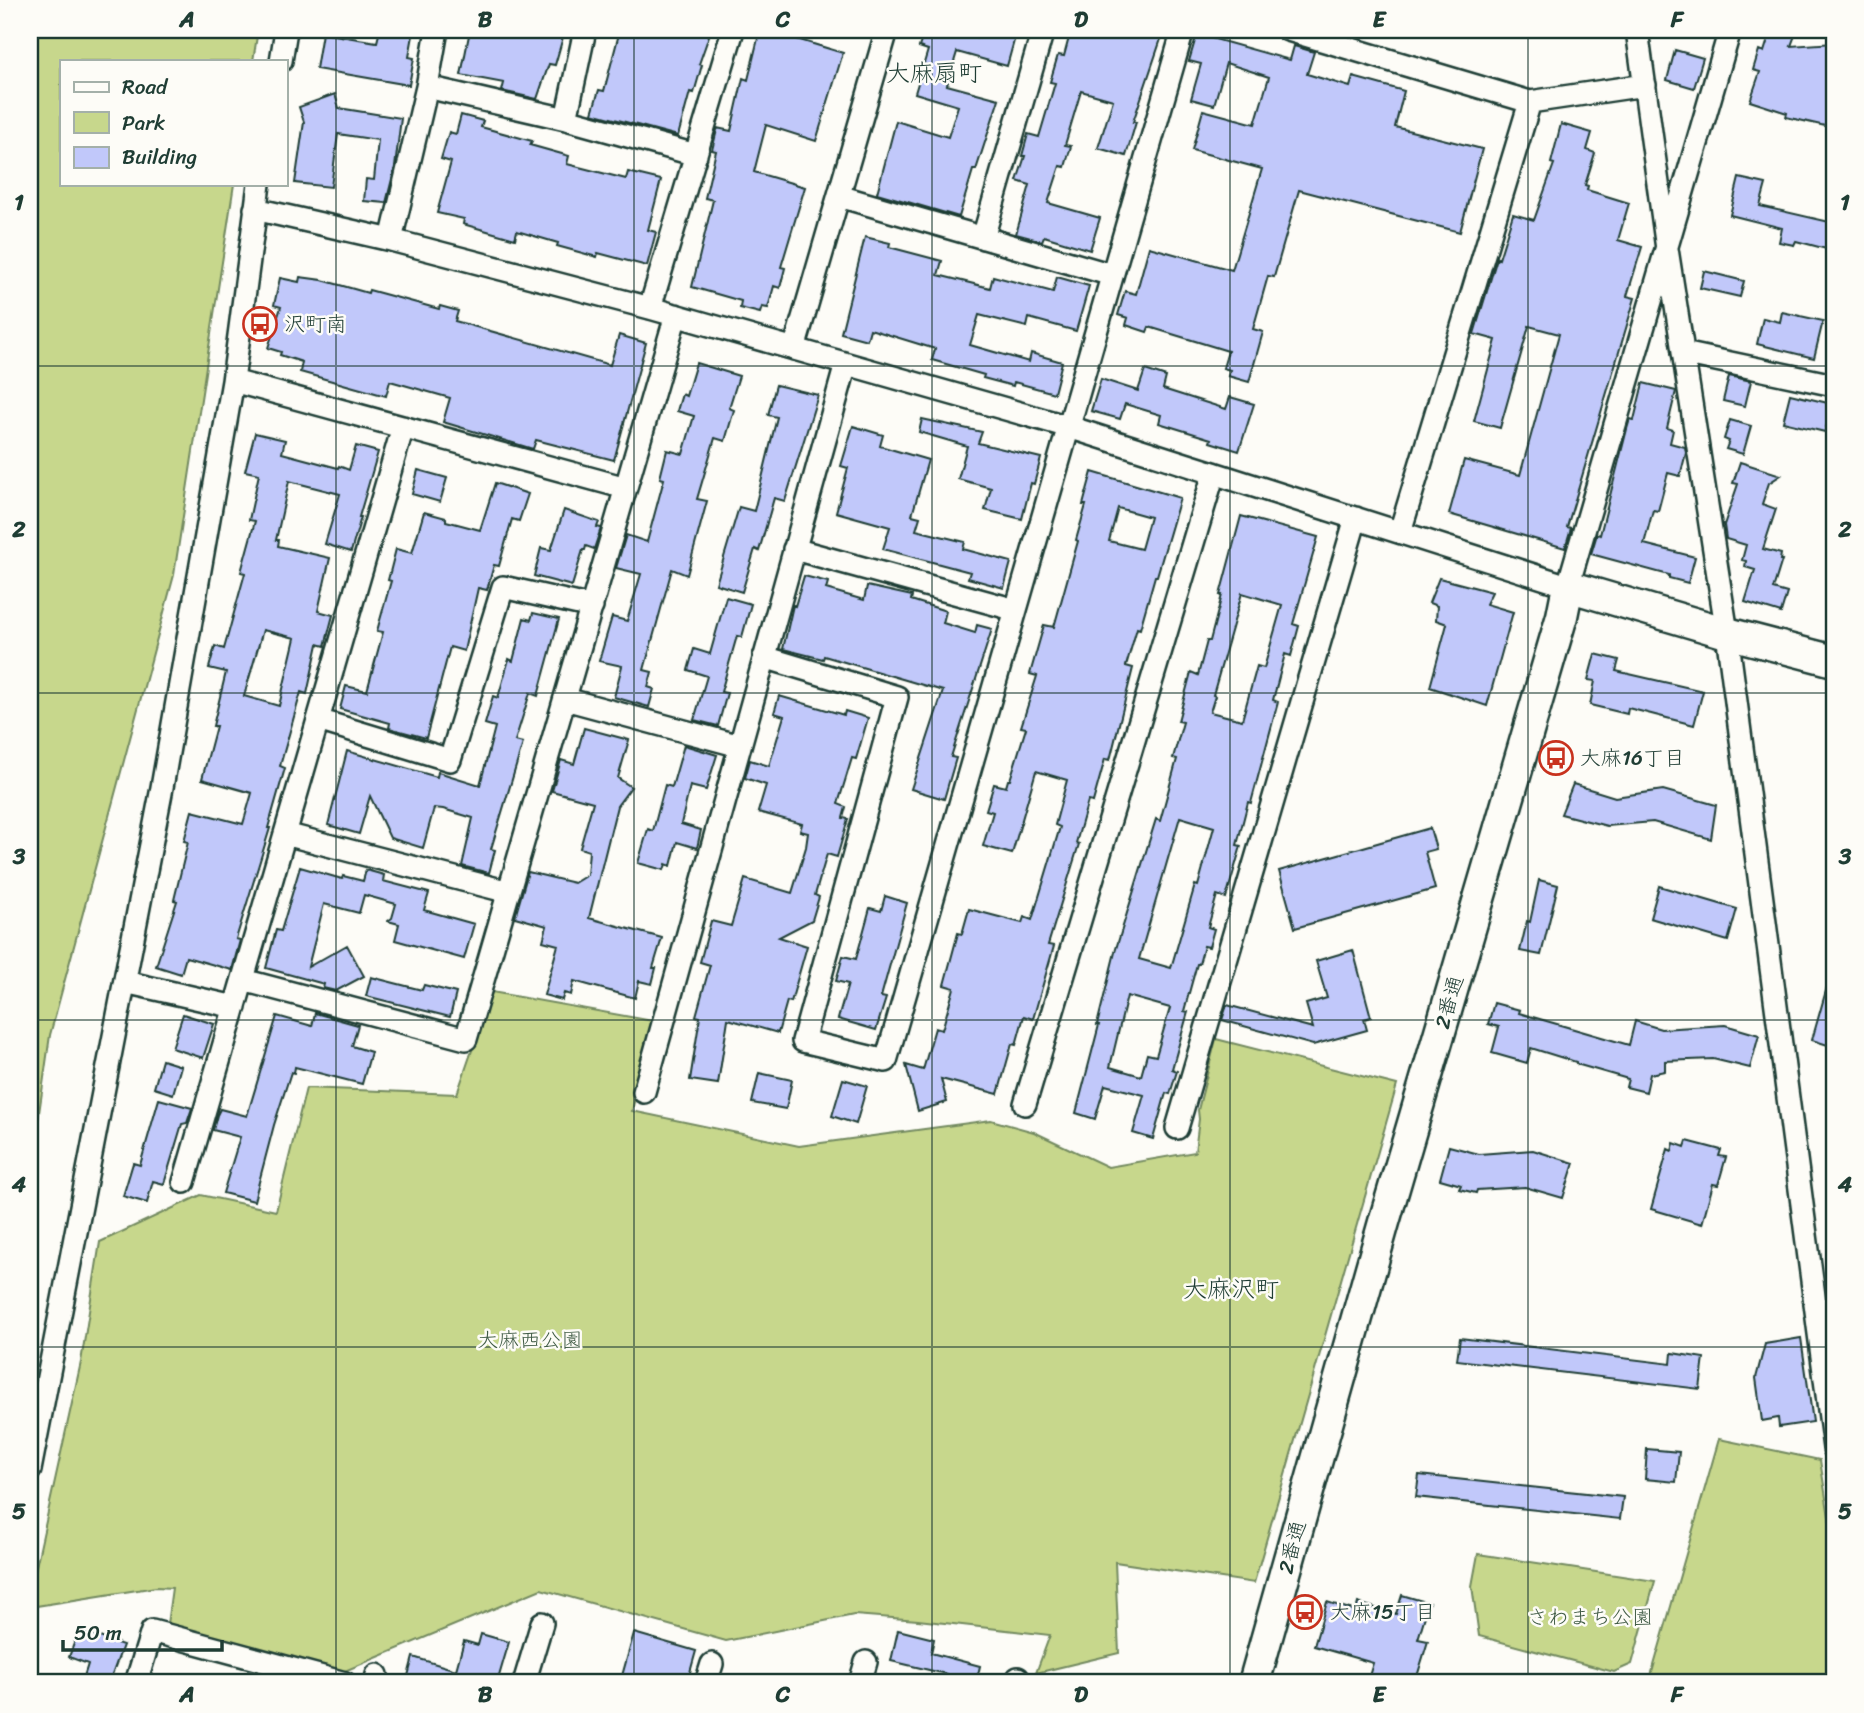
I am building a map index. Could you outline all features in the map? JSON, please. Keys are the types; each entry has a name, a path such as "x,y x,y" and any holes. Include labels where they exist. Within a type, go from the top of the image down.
{"street":[{"path":"281,60 286,30"},
{"path":"391,240 438,30"},
{"path":"566,119 585,30"},
{"path":"650,308 733,30"},
{"path":"794,349 887,30"},
{"path":"984,238 1043,30"},
{"path":"764,657 897,696 803,1041 886,1061 1183,30"},
{"path":"1288,30 1530,102 1645,85"},
{"path":"1637,30 1667,249 1727,633 1834,1448"},
{"path":"1569,586 1730,30"},
{"path":"427,88 566,119 696,155"},
{"path":"1400,532 1530,102"},
{"path":"30,1470 162,793 233,381 259,186"},
{"path":"839,195 1112,275"},
{"path":"255,209 391,240 650,308 1069,427 1569,586 1727,633 1834,661"},
{"path":"243,980 466,1039 676,315"},
{"path":"1683,353 1834,385"},
{"path":"644,1092 846,364"},
{"path":"233,381 626,488"},
{"path":"184,1182 403,428"},
{"path":"1025,1104 1214,473"},
{"path":"1177,1128 1356,518"},
{"path":"794,549 1016,611"},
{"name":"2番通","path":"1254,1683 1384,1222 1569,586"},
{"path":"318,720 450,760 503,587 592,607"},
{"path":"565,699 740,746"},
{"path":"285,834 509,892"},
{"path":"125,982 235,1007"},
{"path":"524,1683 542,1623"},
{"path":"136,1683 152,1631 345,1683"},
{"path":"860,1683 866,1662"}],"green space":[{"path":"30,30 258,30 253,60 60,60 60,186 234,186 174,575 50,1035 30,1177"},
{"name":"大麻西公園","path":"492,992 653,1021 632,1111 799,1146 991,1120 1034,1132 1108,1167 1195,1152 1198,1110 1216,1039 1397,1085 1254,1583 1115,1562 1119,1653 1036,1673 1050,1635 854,1615 726,1641 541,1589 340,1673 167,1624 172,1588 156,1587 30,1607 30,1594 81,1362 100,1242 201,1195 276,1211 306,1088 457,1094"},
{"path":"1719,1439 1820,1460 1834,1549 1834,1683 1649,1683"},
{"name":"さわまち公園","path":"1478,1554 1655,1581 1632,1664 1614,1672 1479,1636 1472,1586"}],"building":[{"path":"380,30 414,30 409,57 414,58 409,85 316,69 322,33 377,42"},
{"path":"470,30 495,30 530,37 532,30 565,30 555,65 549,64 537,99 502,91 504,83 461,75"},
{"path":"620,30 711,30 699,64 702,65 694,93 690,92 678,136 592,113 599,90 604,91"},
{"path":"760,30 791,34 790,37 843,53 816,141 766,125 754,172 805,187 781,267 785,268 780,288 774,286 768,308 762,307 760,313 740,308 741,301 692,287 713,200 705,198 716,151 712,150 717,128 731,131 743,78 748,80"},
{"path":"925,30 953,30 979,38 981,30 1017,30 1007,66 957,52 947,85 999,99 959,217 877,193 896,121 948,137 958,106 915,93 928,50 919,47"},
{"path":"1071,30 1164,30 1133,122 1136,122 1126,156 1098,148 1113,100 1081,91 1065,145 1071,146 1065,167 1060,166 1048,203 1100,218 1090,250 1044,236 1042,241 1016,234 1030,185 1017,181 1025,156 1022,156 1028,134 1039,137 1055,83 1050,82 1058,55 1064,56"},
{"path":"1771,30 1797,30 1791,46 1834,43 1834,128 1786,117 1787,113 1750,101 1760,72 1753,70 1759,50 1764,52"},
{"path":"1197,34 1290,60 1294,46 1314,52 1307,74 1350,87 1353,77 1404,91 1395,127 1482,149 1460,232 1299,190 1274,277 1268,276 1253,329 1263,332 1249,382 1228,376 1230,370 1223,368 1228,351 1149,327 1147,332 1126,325 1128,318 1118,315 1125,291 1136,294 1149,247 1232,270 1262,169 1192,150 1203,110 1255,124 1269,77 1226,63 1214,105 1191,99 1201,64 1189,61"},
{"path":"1675,50 1703,58 1694,88 1667,80"},
{"path":"335,94 339,108 401,118 395,167 386,203 364,201 366,179 374,180 378,140 338,134 331,187 295,183 304,122 299,107"},
{"path":"461,115 483,121 481,127 532,141 530,145 569,156 567,164 626,179 628,172 661,180 648,230 656,232 647,266 598,253 597,257 517,231 515,239 463,224 464,219 437,213 451,162 441,159 449,132 456,134"},
{"path":"1561,124 1592,133 1587,150 1595,153 1585,185 1588,186 1587,190 1629,203 1618,240 1642,247 1627,296 1635,298 1567,527 1571,528 1565,548 1449,514 1464,460 1520,475 1559,334 1529,326 1500,428 1474,421 1496,340 1474,334 1513,214 1534,220 1554,164 1551,163"},
{"path":"1739,178 1766,184 1760,206 1834,223 1834,251 1796,241 1794,245 1779,242 1782,228 1730,215"},
{"path":"865,237 890,243 889,247 942,261 938,275 990,288 993,276 1053,292 1057,277 1089,286 1076,331 1029,318 1027,327 979,315 970,345 1029,362 1031,353 1062,362 1054,393 1014,382 1013,386 983,378 984,375 932,360 935,349 870,329 867,340 841,333"},
{"path":"1704,271 1744,281 1740,297 1700,288"},
{"path":"300,277 458,311 455,321 610,365 619,335 646,343 614,460 536,440 533,449 443,422 450,398 390,381 386,396 300,372 302,362 268,348 281,307 274,305 280,278 299,282"},
{"path":"1782,312 1823,321 1814,358 1757,344 1763,318 1780,322"},
{"path":"696,363 739,376 729,408 734,410 725,441 715,438 697,499 707,501 687,575 672,569 644,670 652,672 648,687 654,689 649,707 614,697 622,666 599,661 612,617 627,621 641,574 616,568 626,535 647,542 664,479 660,478 667,450 683,454 694,416 677,411 682,394 686,396"},
{"path":"1145,370 1166,377 1163,389 1226,409 1230,397 1254,404 1239,451 1159,423 1161,415 1125,404 1120,419 1091,411 1101,379 1138,391"},
{"path":"1729,376 1751,381 1745,406 1723,401"},
{"path":"1643,383 1676,391 1667,428 1673,430 1670,443 1685,447 1686,453 1680,476 1668,473 1658,511 1653,510 1644,544 1695,557 1688,583 1669,578 1669,575 1591,554 1597,534 1600,535 1627,429 1630,419 1634,420"},
{"path":"776,385 818,395 785,501 774,498 759,551 755,549 742,592 716,584 739,507 754,511 777,417 768,415"},
{"path":"1790,394 1832,404 1825,432 1783,422"},
{"path":"922,419 982,432 978,443 1041,458 1034,484 1031,483 1022,519 985,510 991,488 958,479 967,446 919,432"},
{"path":"1730,420 1751,426 1743,454 1726,449 1729,441 1724,439"},
{"path":"853,426 883,435 880,446 928,460 912,515 920,517 916,530 965,542 963,549 1011,562 1004,588 968,578 970,572 883,549 890,527 836,512 848,468 841,466"},
{"path":"255,433 285,440 282,453 349,470 356,446 378,452 351,552 325,544 340,494 289,481 276,540 279,540 278,546 330,558 318,611 333,615 325,646 318,644 307,694 301,692 280,766 285,768 270,828 236,939 240,940 232,970 186,957 181,974 156,966 177,901 174,900 188,842 184,841 192,811 243,824 252,793 202,779 226,672 209,668 215,646 224,649 245,573 241,572 255,521 249,520 259,474 245,471","holes":["263,630 295,638 279,706 244,696"]},
{"path":"1740,462 1781,475 1769,483 1762,504 1776,509 1763,549 1781,554 1782,560 1773,589 1787,593 1781,613 1745,602 1755,570 1745,567 1746,561 1742,560 1746,545 1726,539 1724,525 1738,484 1733,483"},
{"path":"418,470 447,478 440,502 412,494"},
{"path":"1092,472 1180,498 1126,666 1133,668 1110,760 1105,759 1093,802 1088,801 1076,843 1079,844 1048,945 1054,946 1033,1019 1024,1016 1016,1045 1012,1044 998,1094 941,1079 947,1102 918,1111 906,1065 923,1070 935,1028 942,1030 954,988 944,985 958,933 962,934 969,909 1022,923 1024,917 1032,920 1060,827 1055,825 1067,780 1036,771 1012,854 983,846 993,812 986,810 994,784 1006,787 1010,780 1026,728 1021,727 1037,676 1030,674 1044,625 1054,627 1078,541 1076,540 1086,505 1083,505","holes":["1118,508 1150,517 1141,549 1109,541"]},
{"path":"495,483 528,494 519,521 512,519 499,566 494,565 487,590 478,588 464,651 450,647 426,738 389,728 390,723 340,709 346,686 367,691 383,632 377,631 391,581 388,580 396,549 412,553 424,512 480,530"},
{"path":"564,510 599,522 597,527 601,528 594,549 586,546 583,550 572,586 534,576 541,548 551,550"},
{"path":"1241,516 1318,537 1293,624 1299,626 1291,656 1285,654 1273,700 1278,702 1251,803 1248,802 1237,845 1241,846 1226,898 1217,895 1208,927 1214,929 1209,947 1204,946 1184,1011 1188,1012 1172,1069 1177,1071 1170,1094 1166,1093 1153,1139 1133,1133 1144,1095 1105,1085 1095,1119 1076,1113 1115,952 1156,819 1160,821 1177,759 1173,758 1183,722 1178,721 1191,672 1198,675 1207,641 1210,641","holes":["1242,593 1282,605 1264,668 1257,666 1242,720 1210,712","1180,817 1214,827 1171,968 1139,959","1127,996 1170,1008 1156,1056 1147,1054 1141,1076 1110,1067"]},
{"path":"804,576 828,582 826,589 864,600 867,586 912,596 911,600 946,611 943,623 975,633 977,625 992,629 951,757 956,758 944,799 911,789 943,691 824,656 823,659 783,649 793,605 795,606"},
{"path":"1439,578 1492,592 1486,604 1513,612 1487,706 1430,687 1447,624 1436,620 1437,606 1429,603"},
{"path":"726,597 751,604 742,637 737,636 721,692 727,693 718,726 694,720 707,676 688,670 694,649 710,654"},
{"path":"533,613 559,619 538,696 530,693 515,741 523,743 491,849 495,850 489,873 462,866 473,818 443,809 434,808 423,848 390,838 370,796 359,834 328,825 347,751 437,777 438,772 480,785 495,727 485,724 493,696 498,698 509,659 513,661 524,618 531,620"},
{"path":"1595,654 1619,660 1616,671 1703,691 1694,725 1628,708 1627,714 1590,705 1595,681 1588,680"},
{"path":"779,696 844,715 845,711 868,718 856,759 852,758 838,804 846,807 843,818 848,819 837,857 827,854 815,895 819,897 812,920 779,937 807,946 791,1002 787,1001 778,1033 728,1019 718,1084 690,1080 700,1017 696,1016 710,965 700,962 711,921 731,926 745,879 792,893 806,847 808,833 800,831 802,824 758,812 766,785 745,778 750,760 769,766 784,716 774,713"},
{"path":"584,728 629,740 618,778 631,787 617,806 589,918 662,938 653,968 656,968 652,984 639,981 635,998 574,981 571,995 564,993 562,1000 544,995 558,945 543,941 547,926 515,917 528,872 574,883 587,875 589,851 580,848 593,802 552,791 561,760 574,764"},
{"path":"684,745 717,755 706,790 690,786 681,824 701,830 697,848 677,842 671,866 666,864 664,870 638,863 648,829 653,831 665,785 672,787"},
{"path":"1573,784 1615,797 1663,790 1716,805 1711,839 1653,822 1607,826 1561,814"},
{"path":"1430,828 1436,849 1425,852 1435,889 1295,928 1279,871"},
{"path":"300,867 342,879 343,876 363,881 366,870 384,875 383,881 429,893 424,910 474,924 464,959 395,940 399,924 388,921 392,918 396,904 364,895 359,913 324,904 308,967 347,945 364,976 336,991 323,988 324,984 266,968 276,930 281,931"},
{"path":"1539,880 1558,885 1541,955 1520,951 1527,921 1530,922"},
{"path":"1659,886 1737,909 1728,941 1650,918"},
{"path":"885,896 907,903 881,997 886,998 876,1030 838,1019 848,984 836,981 843,956 856,959 870,908 881,911"},
{"path":"1353,950 1371,1017 1364,1019 1367,1030 1313,1045 1222,1020 1227,1005 1313,1028 1306,1004 1327,998 1316,961"},
{"path":"371,977 422,990 424,985 456,993 450,1017 366,996"},
{"path":"1829,980 1834,981 1834,1047 1812,1040"},
{"path":"1494,1003 1520,1010 1519,1013 1629,1045 1635,1021 1661,1029 1725,1025 1759,1035 1750,1068 1713,1059 1665,1061 1665,1071 1650,1074 1646,1092 1626,1087 1628,1079 1531,1048 1527,1063 1492,1053 1499,1027 1488,1024"},
{"path":"315,1013 358,1025 352,1046 371,1052 362,1084 295,1067 274,1125 254,1201 223,1193 240,1137 213,1130 220,1109 247,1116 277,1016 312,1026"},
{"path":"183,1014 214,1024 203,1058 172,1048"},
{"path":"162,1060 181,1066 173,1094 154,1088"},
{"path":"759,1073 792,1080 786,1109 752,1103"},
{"path":"843,1079 867,1086 856,1124 832,1116"},
{"path":"159,1099 192,1108 187,1123 182,1124 164,1184 153,1181 147,1203 123,1196 133,1163 140,1165"},
{"path":"1687,1141 1721,1150 1719,1156 1726,1157 1718,1185 1713,1184 1702,1224 1651,1209 1668,1149 1672,1151 1674,1143 1685,1147"},
{"path":"1449,1146 1479,1154 1533,1150 1574,1163 1563,1198 1525,1187 1477,1190 1476,1193 1459,1189 1461,1185 1440,1179"},
{"path":"1460,1338 1671,1364 1672,1353 1704,1358 1700,1389 1457,1360"},
{"path":"1801,1338 1813,1422 1779,1427 1778,1418 1762,1421 1756,1378 1765,1344"},
{"path":"1647,1449 1679,1452 1676,1482 1645,1479"},
{"path":"1419,1475 1623,1497 1620,1519 1416,1497"},
{"path":"1402,1595 1429,1603 1418,1639 1428,1641 1415,1683 1367,1683 1373,1663 1314,1646 1327,1602 1356,1611 1358,1603 1396,1614"},
{"path":"79,1630 123,1645 109,1683 82,1683 88,1664 69,1657"},
{"path":"898,1630 934,1639 931,1653 980,1666 976,1683 944,1680 946,1674 891,1661"},
{"path":"634,1633 696,1651 687,1683 620,1683"},
{"path":"481,1634 509,1642 497,1683 432,1683 408,1676 413,1657 456,1670 464,1641 478,1645"}],"place":[{"name":"沢町南","path":"260,324"},
{"name":"大麻16丁目","path":"1556,758"},
{"name":"大麻15丁目","path":"1305,1612"}],"district":[{"name":"大麻扇町","path":"934,73"},
{"name":"大麻沢町","path":"1231,1289"}]}
